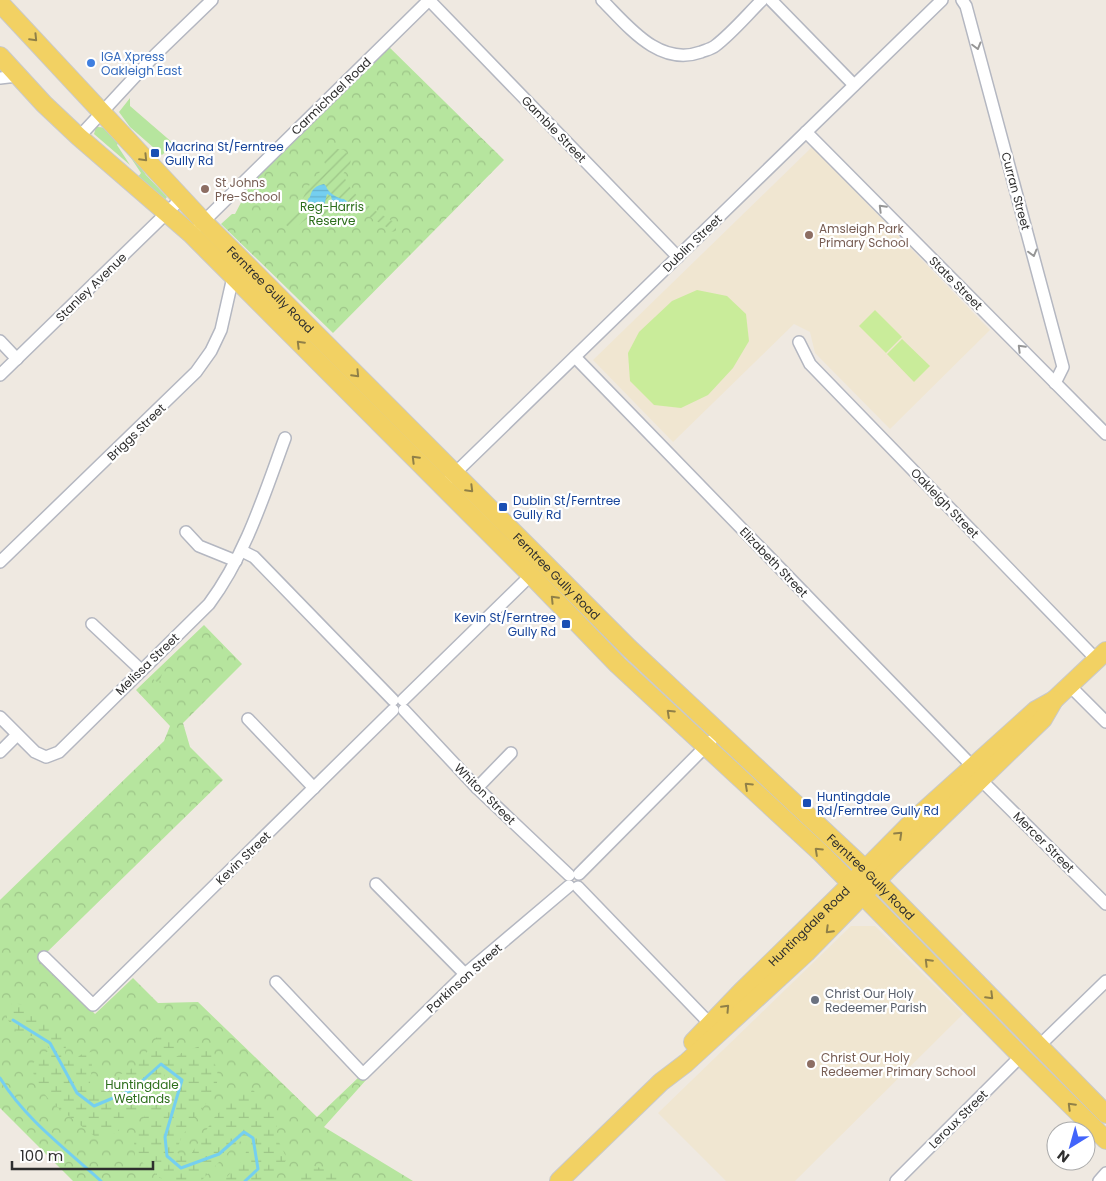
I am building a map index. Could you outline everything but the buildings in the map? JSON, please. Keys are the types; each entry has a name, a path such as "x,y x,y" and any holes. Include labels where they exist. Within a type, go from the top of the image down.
{"main road":[{"name":"Ferntree Gully Road","path":"0,3 204,222 629,648 871,875 1106,1114"},
{"name":"Ferntree Gully Road","path":"0,56 9,77 44,104 79,137 191,234 531,575 618,665 821,853 1106,1140"},
{"name":"Huntingdale Road","path":"559,1181 660,1082 673,1064 715,1028 741,992 857,890 977,773 1043,719 1054,700 1101,655"}],"street":[{"path":"79,137 155,55 212,0"},
{"name":"Carmichael Road","path":"191,234 429,0"},
{"name":"Gamble Street","path":"429,0 678,257"},
{"path":"602,0 641,40 658,50 677,55 694,54 714,47 762,0"},
{"path":"770,0 854,85"},
{"name":"Curran Street","path":"962,0 966,6 1063,366 1056,383"},
{"name":"Dublin Street","path":"442,486 938,1"},
{"name":"State Street","path":"806,132 1106,434"},
{"name":"Stanley Avenue","path":"0,375 182,198"},
{"name":"Briggs Street","path":"0,562 196,372 211,351 221,330 233,277"},
{"path":"0,341 17,358"},
{"name":"Oakleigh Street","path":"799,342 810,364 1101,655"},
{"name":"Elizabeth Street","path":"575,357 977,773"},
{"name":"Melissa Street","path":"17,735 35,752 46,757 59,752 210,604 239,556 285,438"},
{"name":"Whiton Street","path":"186,532 199,546 239,556 254,557 477,788 574,881 715,1028"},
{"name":"Kevin Street","path":"44,957 92,1005 531,575"},
{"path":"92,624 141,670"},
{"path":"1070,686 1106,722"},
{"path":"0,717 17,735 0,752"},
{"path":"248,719 314,788"},
{"name":"Parkinson Street","path":"276,982 363,1074 465,974 574,881 719,733"},
{"path":"477,788 511,753"},
{"name":"Mercer Street","path":"977,773 1106,904"},
{"path":"376,884 465,974"},
{"path":"1040,1045 1106,981"},
{"name":"Leroux Street","path":"896,1181 1021,1056"},
{"path":"1098,1181 1106,1174"}],"shaded area":[{"name":"Amsleigh Park Primary School","path":"812,147 990,330 890,429 815,353 810,332 794,324 673,442 593,360"},
{"name":"Christ Our Holy Redeemer Primary School","path":"851,926 875,926 963,1014 795,1181 726,1181 658,1113"}],"green space":[{"name":"Reg-Harris Reserve","path":"385,43 504,160 333,333 221,224 232,214 235,214 260,166"},
{"path":"130,98 130,106 174,144 162,155 130,127 119,112"},
{"path":"96,127 107,129 120,140 117,145 130,165 94,134"},
{"path":"332,148 344,150 351,159 350,165 343,174 352,190 372,209 396,223 396,231 391,232 388,228 360,211 346,215 335,214 308,218 294,228 287,226 284,221 299,207 311,183 326,166 323,159"},
{"path":"131,153 146,175 167,197 164,201 138,177 141,173 129,155"},
{"path":"697,290 727,296 746,314 749,341 733,368 708,395 681,408 654,405 630,381 628,353 639,332 672,301"},
{"path":"875,310 902,337 886,353 859,326"},
{"path":"902,339 930,366 914,382 887,354"},
{"name":"Huntingdale Wetlands","path":"204,625 242,664 183,723 190,747 223,780 41,958 95,1014 133,978 158,1003 198,1002 317,1117 359,1077 366,1080 324,1127 413,1181 73,1181 0,1108 0,900 164,741 170,726 136,690"},
{"path":"165,663 168,666 163,671 157,689 157,682 153,679 145,686 142,685"},
{"path":"12,1003 24,1005 63,1033 66,1046 64,1060 74,1061 80,1055 91,1052 92,1065 89,1092 139,1064 159,1034 176,1038 176,1057 183,1052 203,1045 212,1053 218,1075 216,1090 182,1136 176,1152 188,1159 214,1118 233,1096 253,1090 276,1116 277,1138 287,1159 274,1177 259,1181 223,1181 245,1158 247,1144 239,1141 201,1181 164,1181 135,1156 134,1142 145,1115 164,1090 165,1072 131,1119 116,1133 98,1139 51,1102 35,1082 32,1065 37,1058 50,1050 40,1036 23,1035 16,1031 6,1017"},
{"path":"310,1165 345,1175 351,1181 292,1181 298,1173"}],"water":[{"path":"324,184 333,195 344,199 350,204 350,208 342,210 333,205 331,196 327,194 324,206 316,207 308,203 313,189"}],"waterway":[{"path":"13,1020 50,1043 77,1093 94,1106 132,1090 161,1064 182,1080 165,1137 167,1156 181,1168 219,1154 244,1132 253,1138 258,1169 245,1181"},
{"path":"0,1078 21,1107 101,1181"}],"place":[{"name":"IGA Xpress Oakleigh East","path":"91,63"},
{"name":"Macrina St/Ferntree Gully Rd","path":"155,153"},
{"name":"St Johns Pre-School","path":"205,189"},
{"name":"Amsleigh Park Primary School","path":"809,235"},
{"name":"Dublin St/Ferntree Gully Rd","path":"503,507"},
{"name":"Kevin St/Ferntree Gully Rd","path":"566,624"},
{"name":"Huntingdale Rd/Ferntree Gully Rd","path":"807,803"},
{"name":"Christ Our Holy Redeemer Parish","path":"815,1000"},
{"name":"Christ Our Holy Redeemer Primary School","path":"811,1064"}]}
